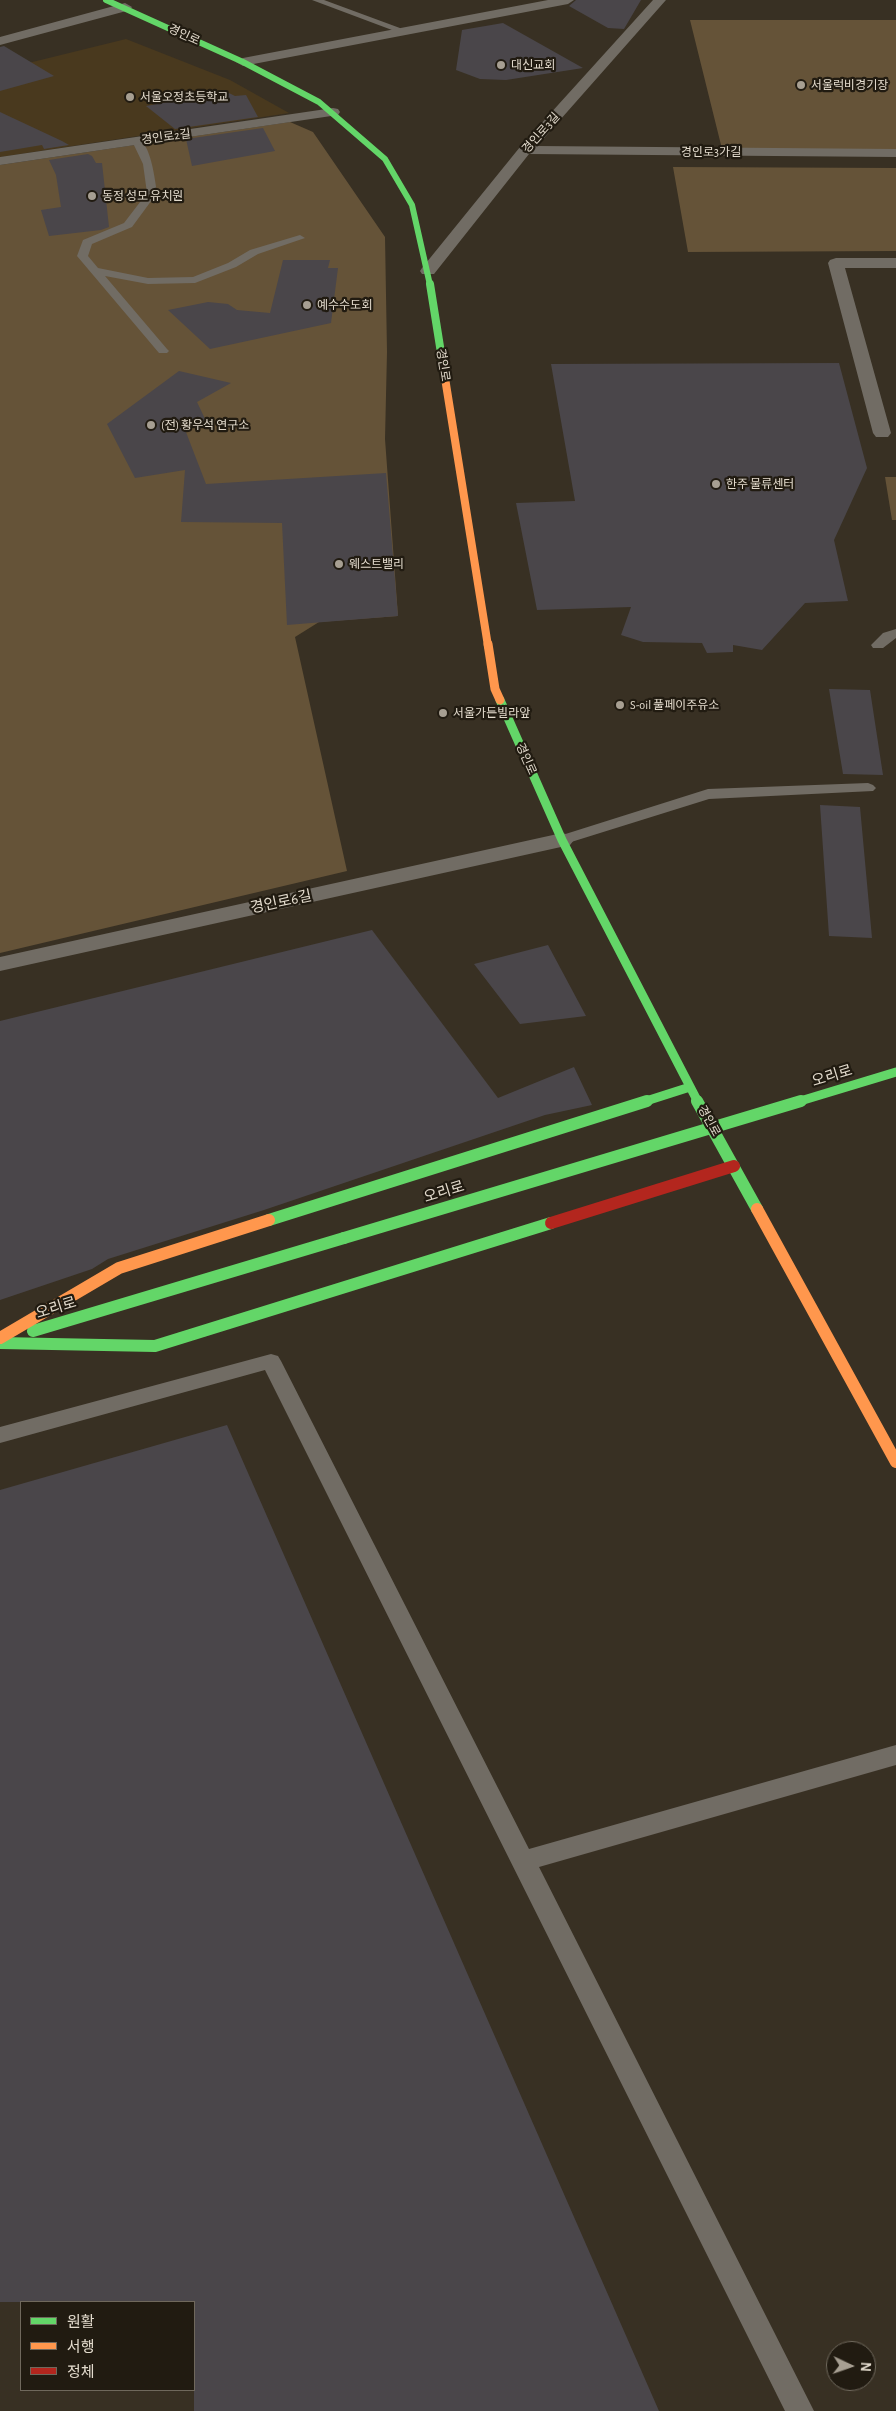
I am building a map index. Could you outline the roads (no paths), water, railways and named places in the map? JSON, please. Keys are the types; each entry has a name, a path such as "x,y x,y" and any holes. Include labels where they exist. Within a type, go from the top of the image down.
{"main road":[{"name":"경인로","path":"106,0 243,62 319,102 333,112 385,159 412,205 428,271 495,689 562,840 690,1087 896,1462"},
{"name":"오리로","path":"0,1341 896,1072"},
{"name":"오리로","path":"0,1341 119,1268 690,1087"},
{"name":"오리로","path":"0,1341 155,1346 734,1166"}],"street":[{"path":"243,62 568,0"},
{"name":"경인로3길","path":"428,271 525,150 660,0"},
{"path":"0,41 125,7"},
{"name":"경인로2길","path":"0,161 333,112"},
{"name":"경인로3가길","path":"525,150 896,153"},
{"path":"882,433 836,263 896,263"},
{"name":"경인로6길","path":"0,964 562,840"}],"lane":[{"path":"316,0 403,31"},
{"path":"137,141 148,164 152,193 128,225 88,242 82,256 162,351"},
{"path":"96,271 148,281 195,280 232,265 254,252 300,238"},
{"path":"878,645 888,636 896,633"},
{"path":"562,840 708,794 868,788"},
{"path":"0,1435 271,1361 800,2411"},
{"path":"523,1861 896,1755"}],"place":[{"name":"대신교회","path":"501,65"},
{"name":"서울럭비경기장","path":"801,85"},
{"name":"서울오정초등학교","path":"130,97"},
{"name":"동정 성모 유치원","path":"92,196"},
{"name":"예수수도회","path":"307,305"},
{"name":"(전) 황우석 연구소","path":"151,425"},
{"name":"한주 물류센터","path":"716,484"},
{"name":"웨스트밸리","path":"339,564"},
{"name":"S-oil 풀페이주유소","path":"620,705"},
{"name":"서울가든빌라앞","path":"443,713"}]}
